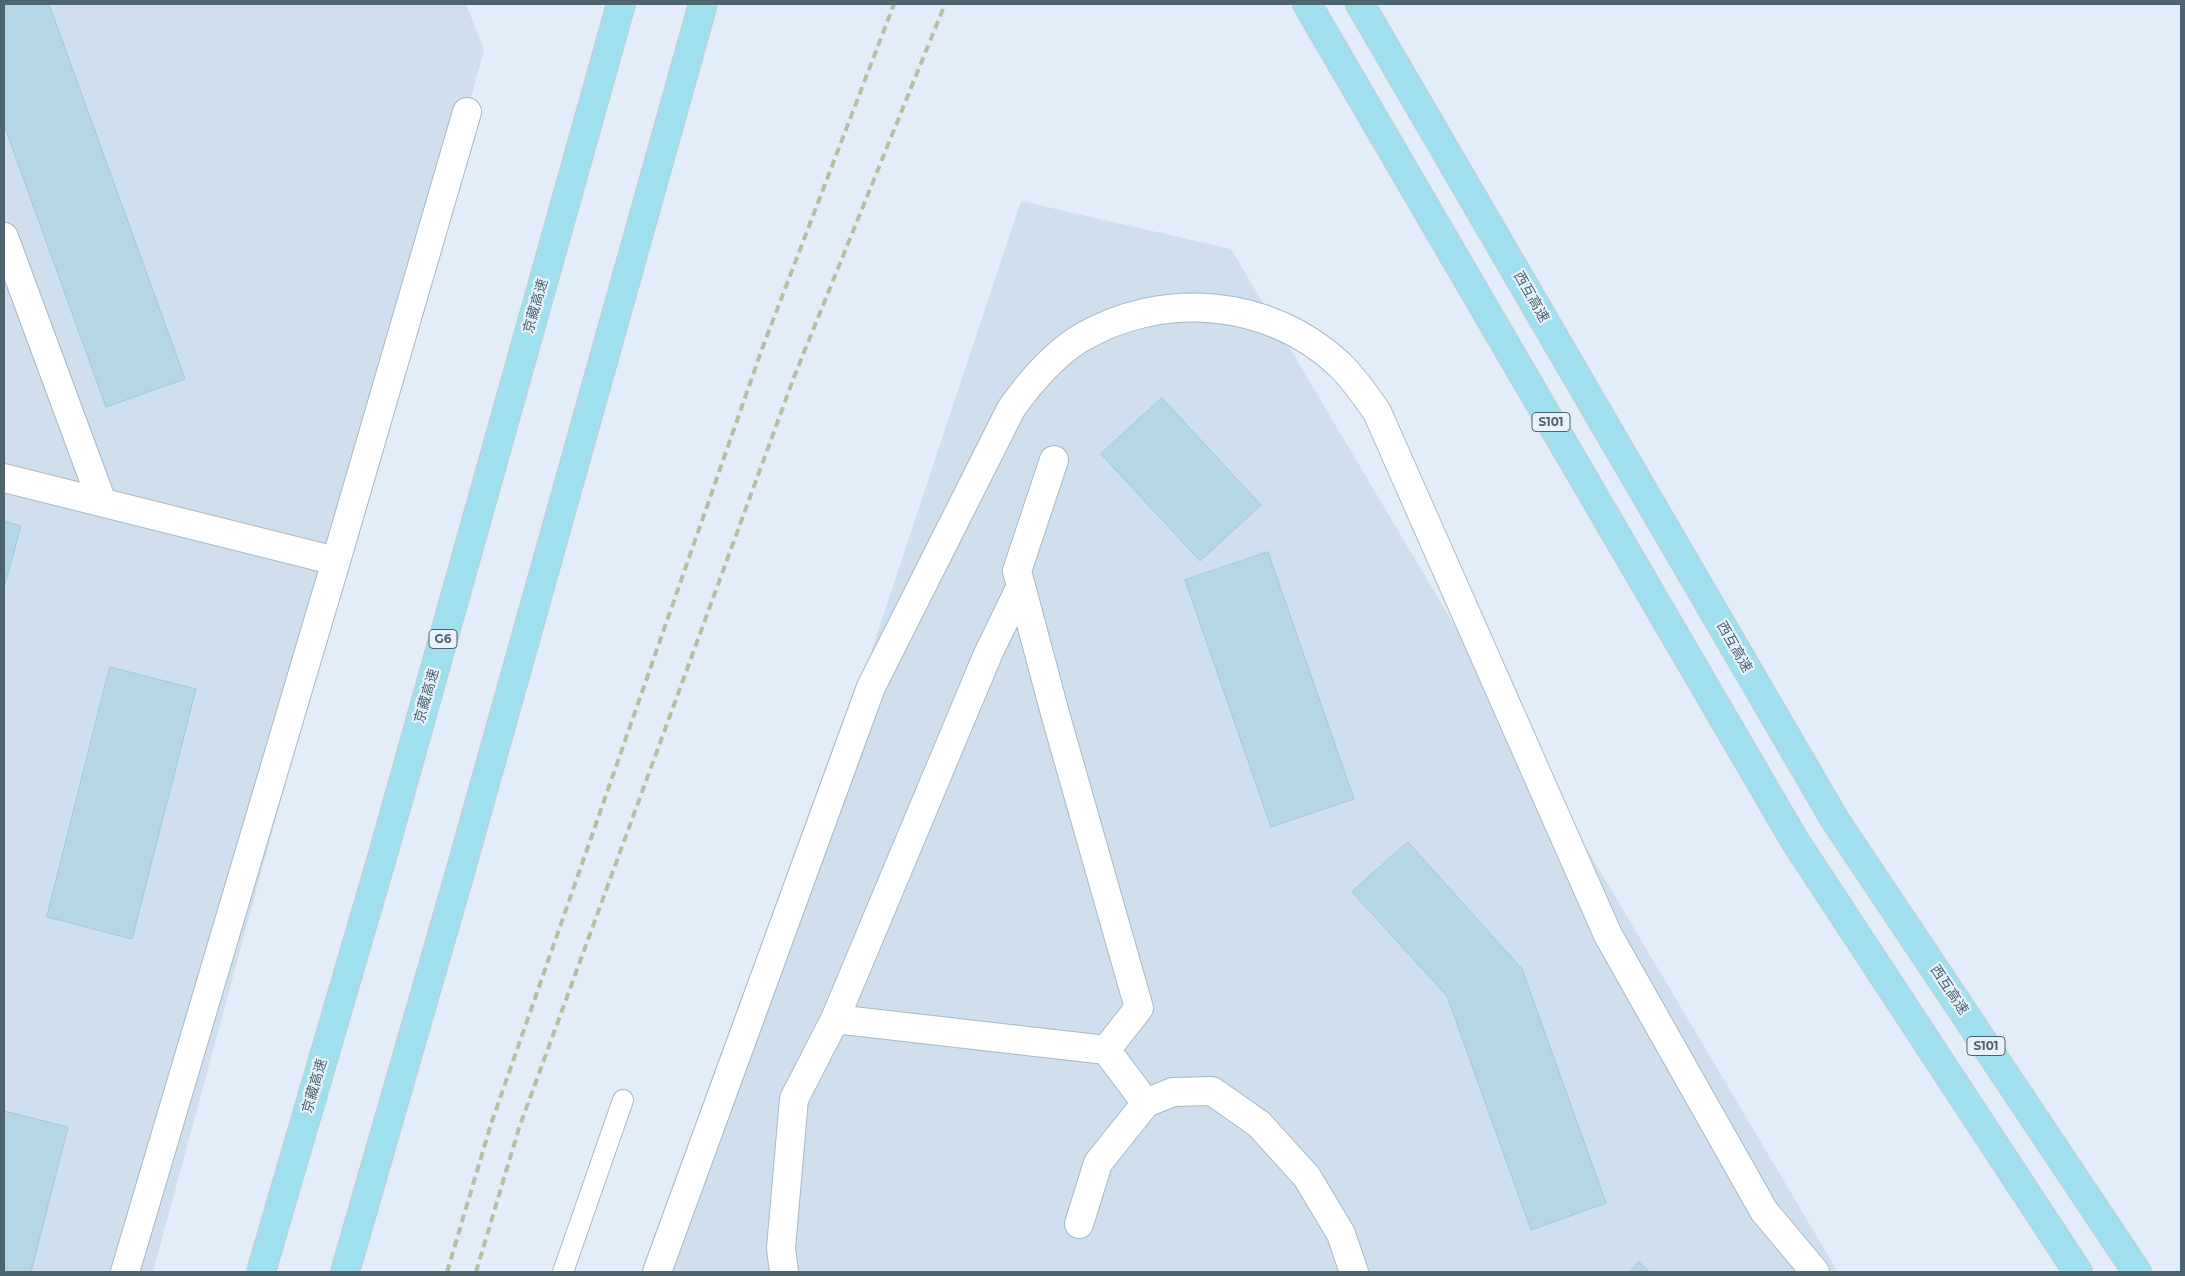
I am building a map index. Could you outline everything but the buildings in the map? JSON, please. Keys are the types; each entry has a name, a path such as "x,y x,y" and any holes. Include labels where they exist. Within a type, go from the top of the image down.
{"highway":[{"name":"京藏高速","path":"261,1272 383,854 621,4"},
{"path":"345,1272 462,866 703,4"},
{"name":"S101","path":"1306,4 1795,841 2078,1272"},
{"name":"西互高速","path":"1360,4 1835,820 2137,1272"}],"street":[{"path":"125,1272 467,112"},
{"path":"4,237 102,502"},
{"path":"657,1272 871,687 1011,409 1030,382 1052,359 1078,340 1108,324 1138,313 1170,308 1203,306 1233,310 1262,318 1290,330 1316,345 1340,365 1360,387 1377,412 1608,935 1764,1211 1815,1272"},
{"path":"1054,460 1017,571 1056,718 1139,1008 1106,1050"},
{"path":"4,478 336,560"},
{"path":"784,1272 781,1248 794,1099 835,1019 988,654 1021,586"},
{"path":"835,1019 1106,1050 1146,1104"},
{"path":"1079,1224 1098,1163 1146,1104 1173,1092 1212,1091 1259,1124 1306,1177 1341,1234 1354,1272"}],"lane":[{"path":"563,1272 623,1100"}],"shaded area":[{"path":"4,4 466,4 484,50 153,1272 4,1272"},
{"path":"1021,201 1231,249 1838,1272 665,1272"}],"railway":[{"path":"447,1272 491,1124 762,349 894,4"},
{"path":"476,1272 519,1128 794,377 945,4"}]}
